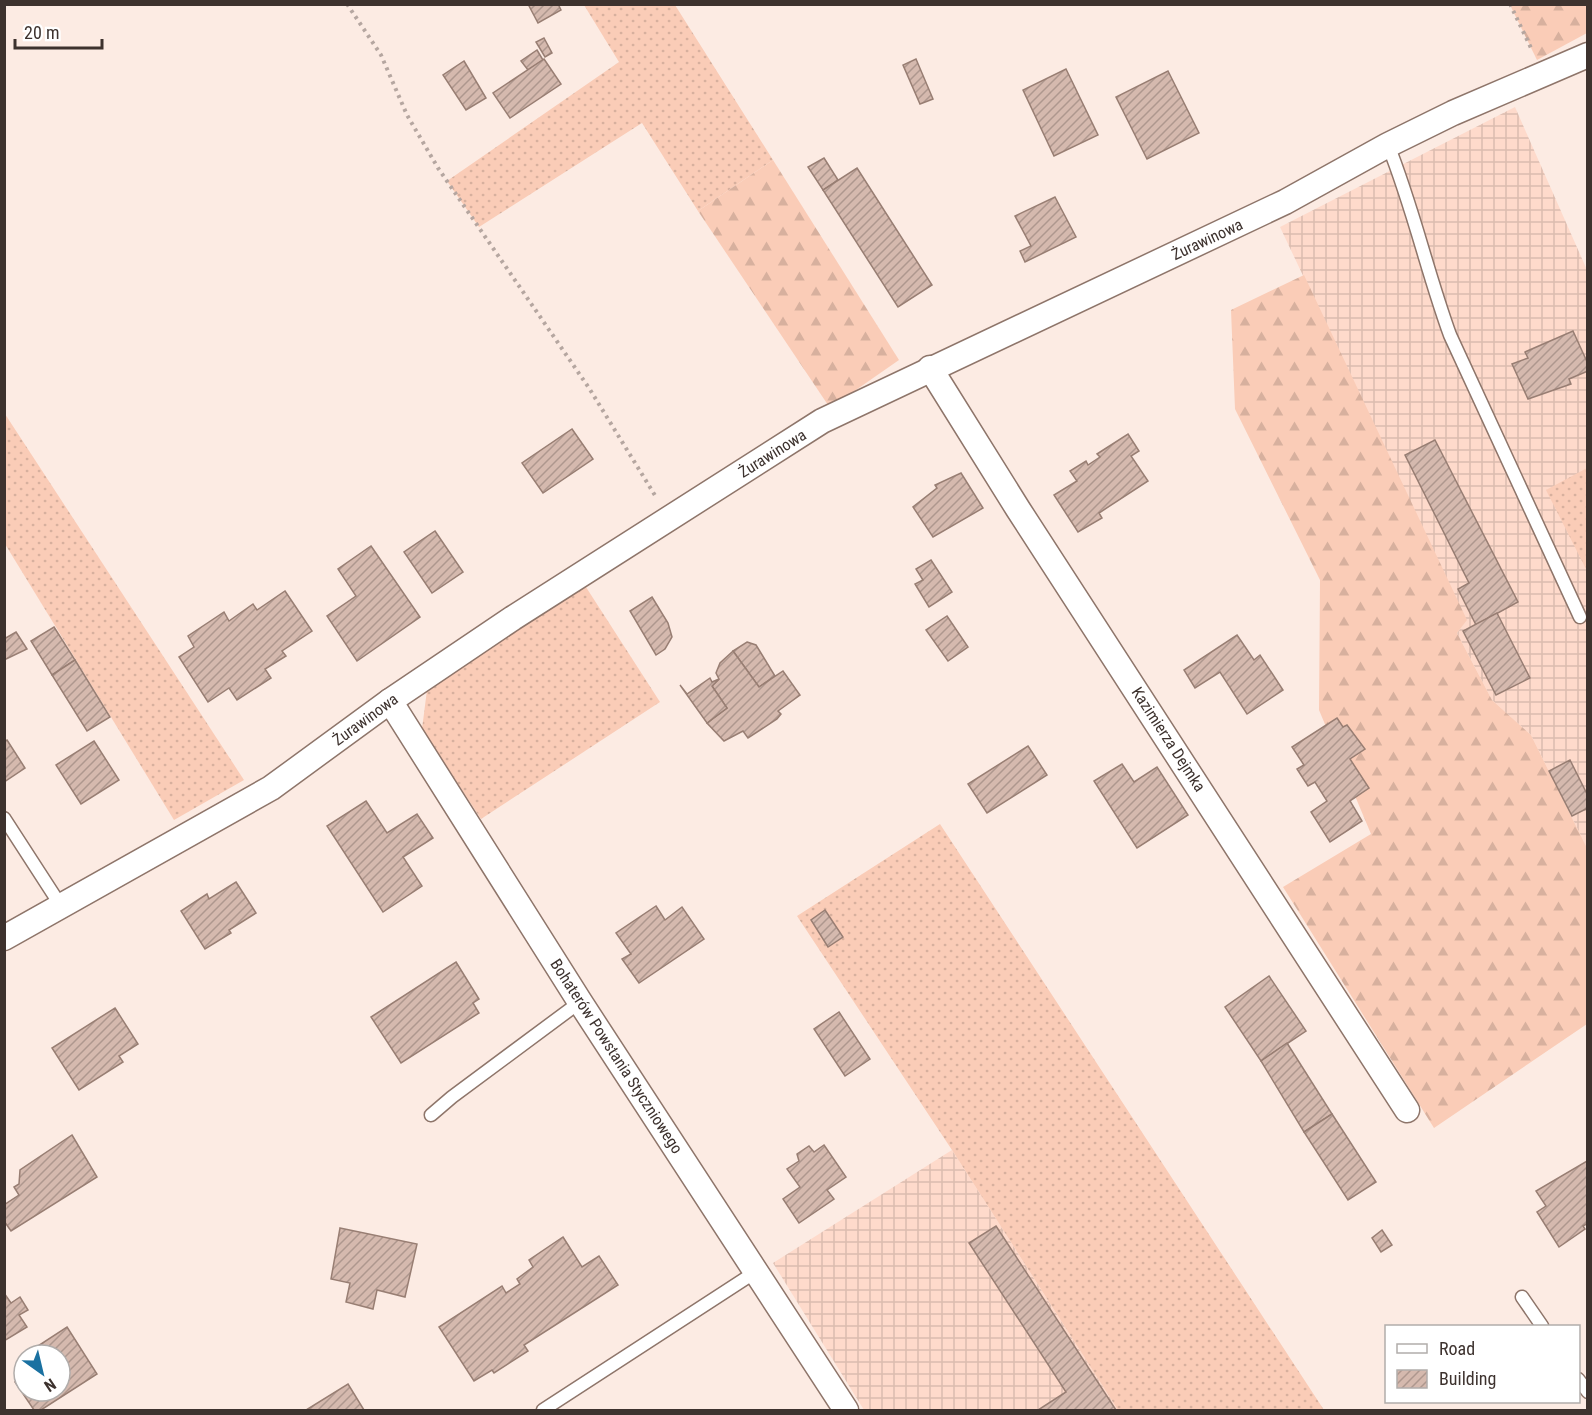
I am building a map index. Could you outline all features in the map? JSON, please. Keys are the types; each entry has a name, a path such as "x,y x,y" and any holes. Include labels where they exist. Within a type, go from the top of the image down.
{"street":[{"name":"Żurawinowa","path":"4,938 271,788 390,701 822,421 1285,202 1388,145 1587,55"},
{"name":"Kazimierza Dejmka","path":"930,368 1018,509 1407,1110"},
{"name":"Bohaterów Powstania Styczniowego","path":"390,701 580,1002 846,1410"}],"lane":[{"path":"1388,145 1409,199 1433,287 1450,335 1580,617"},
{"path":"4,818 61,906"},
{"path":"431,1115 580,1002"},
{"path":"543,1410 757,1271"},
{"path":"1522,1297 1541,1325"}],"path":[{"path":"347,4 381,55 407,115 438,168 589,388 669,519"},
{"path":"1510,4 1543,73"}],"shaded area":[{"path":"1515,107 1587,270 1587,848 1531,735 1492,700 1457,633 1466,620 1280,227"},
{"path":"952,1150 1118,1410 864,1410 773,1263"}],"green space":[{"path":"584,5 675,5 773,160 698,211 642,123 479,227 447,181 619,62"},
{"path":"1510,5 1587,5 1587,33 1537,60"},
{"path":"773,160 899,360 830,408 698,211"},
{"path":"1304,275 1467,620 1457,633 1492,700 1531,735 1587,848 1587,1024 1434,1128 1283,887 1371,834 1319,710 1320,580 1235,409 1231,310"},
{"path":"5,414 244,780 174,820 5,544"},
{"path":"1587,468 1587,571 1546,490"},
{"path":"584,584 660,702 481,819 422,729 427,690"},
{"path":"940,824 1324,1410 1118,1410 952,1150 797,916"}],"building":[{"path":"528,4 558,4 561,10 538,23"},
{"path":"544,38 552,53 545,57 536,42"},
{"path":"537,50 543,60 528,70 521,61"},
{"path":"544,59 561,84 510,118 493,93"},
{"path":"916,59 933,99 920,104 903,65"},
{"path":"464,61 486,98 466,110 443,75"},
{"path":"1066,69 1098,135 1054,156 1023,90"},
{"path":"1168,71 1199,133 1147,159 1116,97"},
{"path":"824,158 838,180 823,190 808,167"},
{"path":"857,168 932,285 898,307 823,190"},
{"path":"1055,197 1076,237 1025,262 1020,251 1031,246 1015,216"},
{"path":"1573,331 1588,364 1588,371 1569,379 1571,384 1528,399 1512,364 1528,358 1525,352"},
{"path":"572,429 593,459 543,493 522,463"},
{"path":"1128,434 1139,451 1131,456 1148,481 1099,513 1102,518 1078,532 1054,495 1077,481 1070,471 1086,461 1088,465 1100,457 1097,454"},
{"path":"1435,440 1518,602 1476,625 1458,589 1469,583 1405,455"},
{"path":"961,473 983,508 933,537 913,507 937,488 935,485"},
{"path":"435,531 463,572 432,593 404,552"},
{"path":"371,546 420,617 357,661 327,616 356,596 338,569"},
{"path":"931,560 952,592 929,607 915,584 923,580 916,569"},
{"path":"285,591 312,631 282,651 286,656 265,669 271,678 237,700 229,688 208,702 179,657 194,647 188,636 224,612 229,621 253,604 257,610"},
{"path":"652,597 668,623 672,637 665,649 656,655 630,611"},
{"path":"1497,613 1530,678 1496,695 1463,631"},
{"path":"947,616 968,647 948,661 926,630"},
{"path":"54,627 75,660 52,675 31,641"},
{"path":"16,632 27,649 4,660 4,639"},
{"path":"1237,635 1254,660 1260,655 1283,690 1247,714 1220,672 1195,688 1184,670"},
{"path":"747,642 756,645 775,676 759,687 733,651"},
{"path":"733,651 759,687 783,671 800,695 778,711 781,714 777,719 748,738 743,731 724,741 707,723 727,708 712,686 719,679 716,673 720,663"},
{"path":"75,660 110,717 87,731 52,675"},
{"path":"710,678 712,682 719,679 712,686 727,708 707,723 680,685 687,694"},
{"path":"1337,718 1343,727 1347,725 1365,749 1350,759 1369,788 1350,801 1362,821 1330,842 1311,812 1327,801 1315,782 1308,786 1297,769 1304,765 1292,747"},
{"path":"7,740 25,768 4,782 4,742"},
{"path":"94,741 119,780 81,804 56,765"},
{"path":"1028,746 1047,775 987,813 968,784"},
{"path":"1570,760 1588,796 1588,808 1572,816 1549,771"},
{"path":"1122,764 1134,782 1157,767 1188,815 1137,848 1094,781"},
{"path":"366,801 387,833 417,814 433,838 403,857 422,886 383,912 327,826"},
{"path":"236,882 256,913 229,930 231,933 205,949 181,911 207,894 209,899"},
{"path":"656,906 665,920 682,907 704,939 639,983 622,959 631,954 616,933"},
{"path":"825,910 843,937 828,947 811,920"},
{"path":"456,962 479,999 473,1003 479,1013 401,1063 371,1017"},
{"path":"1269,976 1306,1031 1261,1061 1225,1007"},
{"path":"115,1008 138,1044 119,1056 123,1062 79,1090 52,1048"},
{"path":"839,1012 870,1059 845,1076 814,1029"},
{"path":"1287,1043 1332,1114 1304,1132 1261,1061"},
{"path":"1332,1114 1376,1182 1348,1200 1304,1132"},
{"path":"72,1135 97,1177 11,1231 4,1221 4,1205 19,1195 14,1187 19,1184 20,1170"},
{"path":"824,1145 846,1177 827,1190 834,1199 799,1223 783,1199 800,1187 787,1169 799,1161 797,1154 809,1146 814,1152"},
{"path":"1587,1161 1588,1223 1583,1226 1585,1229 1559,1247 1537,1212 1546,1206 1536,1191"},
{"path":"996,1226 1116,1410 1038,1410 1066,1392 969,1243"},
{"path":"340,1228 417,1244 405,1297 377,1290 373,1309 346,1302 350,1283 331,1279"},
{"path":"1382,1230 1392,1245 1381,1252 1372,1238"},
{"path":"563,1237 582,1267 599,1256 618,1285 524,1345 528,1351 494,1373 492,1370 474,1381 439,1327 502,1286 506,1293 520,1284 517,1279 533,1267 529,1260"},
{"path":"4,1293 11,1303 20,1297 28,1310 19,1315 27,1327 4,1341"},
{"path":"67,1327 97,1374 72,1390 72,1343 42,1343"},
{"path":"348,1384 364,1410 306,1410"},
{"path":"29,1403 52,1403 41,1410 34,1410"}]}
